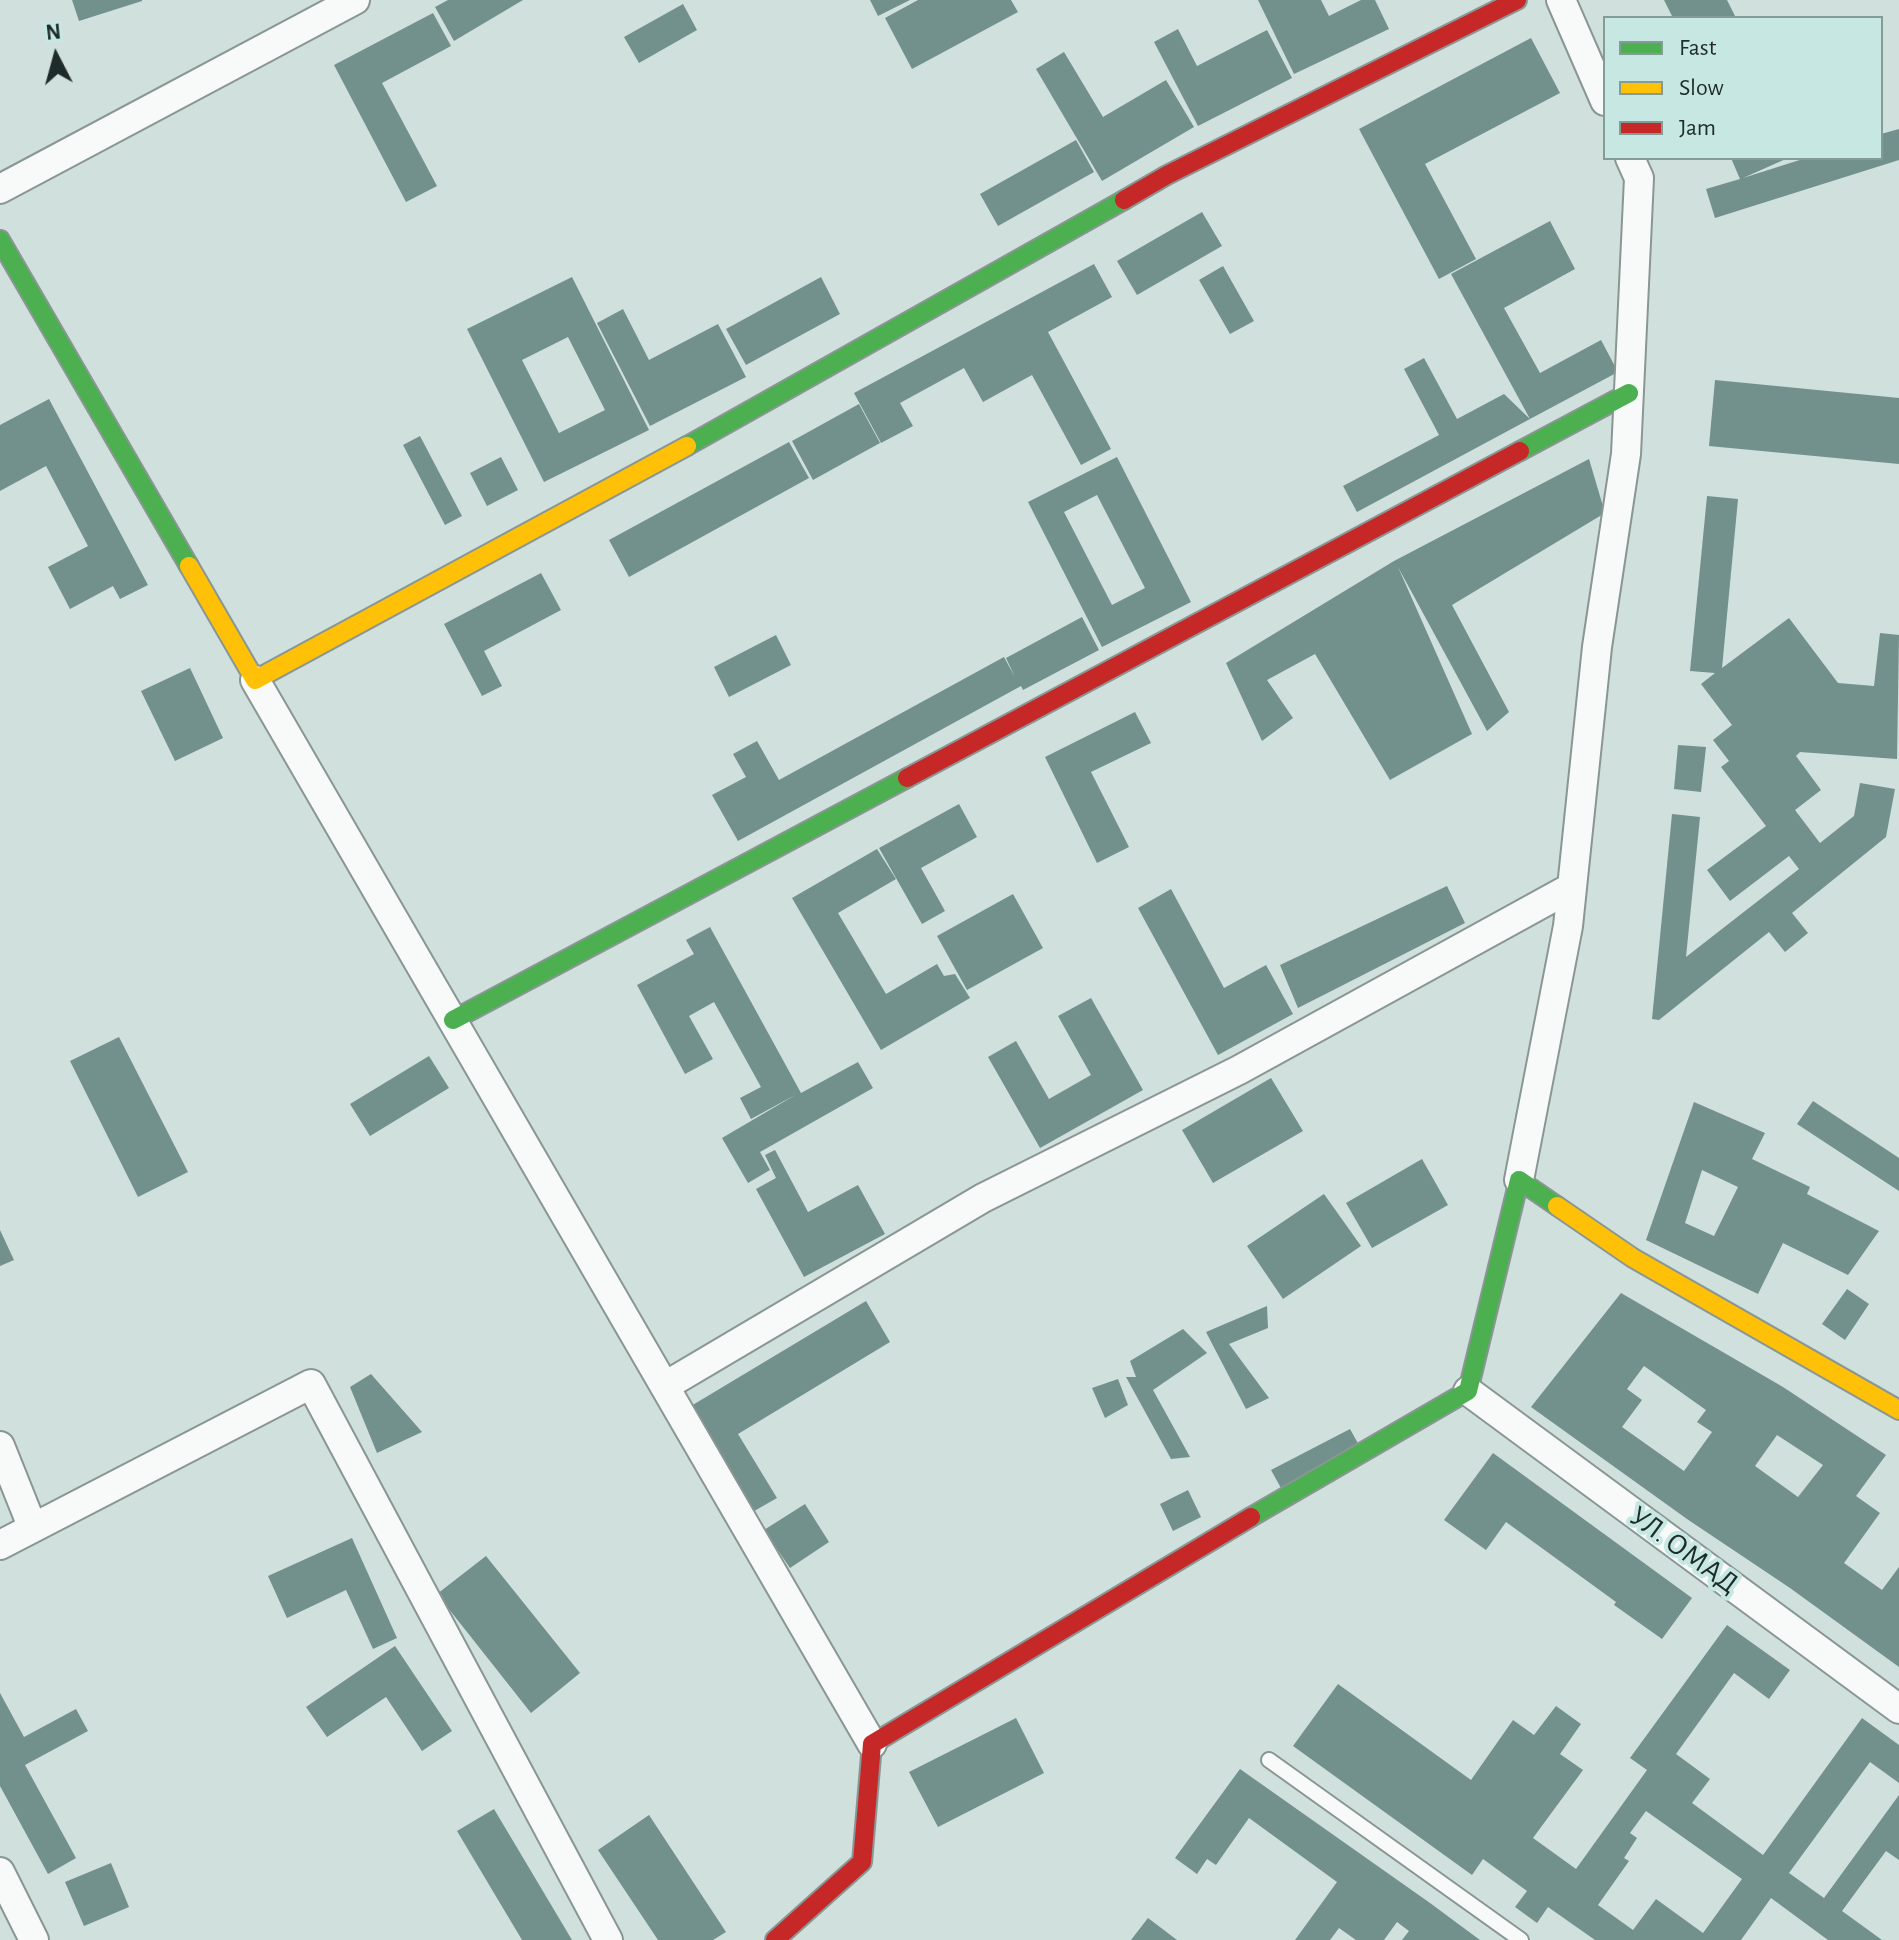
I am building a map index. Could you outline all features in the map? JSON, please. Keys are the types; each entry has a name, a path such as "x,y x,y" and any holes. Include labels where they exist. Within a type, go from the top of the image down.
{"street":[{"path":"0,189 355,0"},
{"path":"255,680 738,418 1167,175 1517,0"},
{"path":"1561,0 1603,96"},
{"path":"872,1744 1468,1391 1519,1180 1568,926 1597,647 1626,454 1639,178 1631,160"},
{"path":"0,240 872,1744 862,1862 775,1940"},
{"path":"453,1020 1629,393"},
{"path":"665,1386 983,1198 1239,1070 1572,887"},
{"path":"1519,1180 1633,1258 1899,1410"},
{"path":"0,1545 311,1384 608,1940"},
{"name":"УЛ. ОМАД","path":"1468,1391 1899,1709"},
{"path":"0,1446 32,1526"},
{"path":"0,1872 34,1940"}],"lane":[{"path":"1269,1760 1521,1940"}],"building":[{"path":"72,0 142,0 142,1 79,21"},
{"path":"448,0 523,0 454,41 435,7"},
{"path":"870,0 910,0 878,16"},
{"path":"918,0 1011,0 1018,12 912,69 885,18"},
{"path":"1258,0 1321,0 1329,16 1361,0 1375,0 1389,29 1294,74"},
{"path":"1664,0 1727,0 1735,16 1672,16"},
{"path":"683,4 697,30 639,63 624,37"},
{"path":"433,13 451,46 382,83 437,186 406,202 334,65"},
{"path":"1178,29 1197,66 1267,30 1292,78 1198,126 1154,42"},
{"path":"1531,38 1560,93 1425,164 1476,259 1439,279 1359,129"},
{"path":"1064,52 1103,117 1166,80 1194,127 1102,181 1036,69"},
{"path":"1899,129 1899,160 1715,218 1706,189 1740,179 1732,160 1784,160 1743,178 1800,160 1883,160 1883,133"},
{"path":"1076,140 1094,172 998,226 980,194"},
{"path":"1202,212 1222,246 1137,295 1117,261"},
{"path":"1550,221 1575,269 1504,308 1540,373 1601,340 1618,372 1530,419 1451,274"},
{"path":"1094,264 1112,297 1048,332 1111,449 1081,465 1032,375 983,402 964,368 900,403 913,426 881,443 854,393"},
{"path":"1223,266 1254,321 1230,334 1199,280"},
{"path":"572,277 649,430 544,482 467,329","holes":["568,337 605,410 559,433 522,360"]},
{"path":"821,277 840,314 746,365 726,329"},
{"path":"623,309 649,360 718,324 746,377 650,426 597,323"},
{"path":"1424,358 1457,419 1504,394 1530,419 1357,512 1343,486 1439,435 1404,369"},
{"path":"1715,380 1899,398 1899,464 1709,446"},
{"path":"49,399 148,585 120,599 113,586 70,609 48,567 88,546 46,466 0,491 0,425"},
{"path":"859,404 880,443 813,480 792,441"},
{"path":"420,436 462,516 445,525 403,445"},
{"path":"789,442 809,478 629,577 609,540"},
{"path":"501,457 518,490 487,506 470,473"},
{"path":"1117,457 1191,602 1102,647 1028,502","holes":["1097,495 1145,588 1112,605 1064,512"]},
{"path":"1589,459 1605,513 1452,605 1509,712 1487,731 1398,567 1472,734 1390,780 1315,654 1267,680 1293,718 1262,741 1226,663 1394,561"},
{"path":"1707,496 1738,499 1722,668 1789,618 1838,683 1874,686 1880,633 1899,635 1897,759 1800,752 1796,756 1821,790 1795,810 1820,843 1854,816 1860,783 1895,789 1886,837 1792,913 1808,933 1785,952 1769,932 1659,1020 1652,1019 1672,814 1700,817 1686,957 1799,869 1789,856 1730,901 1707,870 1766,826 1721,767 1729,761 1713,740 1732,725 1701,684 1715,673 1690,671"},
{"path":"541,573 561,610 484,651 502,686 482,696 444,624"},
{"path":"1082,617 1099,650 1023,690 1021,686 738,841 712,795 746,777 733,754 757,741 779,780 1004,657 1015,677 1006,658"},
{"path":"776,635 791,665 729,697 714,667"},
{"path":"190,668 223,738 175,761 141,691"},
{"path":"1135,712 1151,743 1091,772 1129,847 1097,863 1045,757"},
{"path":"1678,745 1706,747 1701,792 1674,789"},
{"path":"959,804 977,837 921,868 945,911 922,924 879,848"},
{"path":"877,849 896,879 838,913 886,994 937,964 944,976 955,974 970,998 881,1050 792,898"},
{"path":"1447,886 1465,923 1298,1008 1280,965"},
{"path":"1171,889 1224,988 1266,965 1293,1014 1218,1055 1138,908"},
{"path":"1013,894 1043,948 967,990 937,936"},
{"path":"710,927 801,1093 858,1062 873,1088 760,1152 770,1170 748,1183 722,1138 797,1094 751,1119 740,1098 761,1087 714,1002 689,1016 713,1059 685,1074 637,985 694,954 686,940"},
{"path":"1091,998 1143,1090 1040,1148 988,1057 1016,1041 1049,1099 1091,1075 1058,1016"},
{"path":"119,1037 188,1172 138,1197 70,1061"},
{"path":"429,1056 449,1088 370,1136 350,1104"},
{"path":"1271,1078 1303,1131 1213,1183 1182,1130"},
{"path":"1813,1101 1899,1158 1899,1191 1797,1124"},
{"path":"1694,1102 1765,1133 1752,1159 1810,1187 1807,1194 1879,1231 1848,1275 1783,1243 1758,1294 1646,1240","holes":["1702,1170 1738,1187 1714,1236 1685,1223"]},
{"path":"775,1150 808,1212 858,1185 885,1234 804,1277 756,1189 776,1178 765,1155"},
{"path":"1422,1159 1448,1205 1372,1248 1346,1203"},
{"path":"1324,1194 1361,1246 1283,1299 1247,1246"},
{"path":"0,1230 14,1260 0,1266"},
{"path":"1847,1289 1869,1304 1845,1340 1822,1324"},
{"path":"1621,1293 1783,1387 1886,1455 1856,1496 1880,1513 1844,1563 1882,1590 1899,1567 1899,1667 1790,1588 1687,1519 1531,1407","holes":["1644,1366 1706,1410 1697,1422 1712,1432 1684,1471 1622,1427 1642,1400 1627,1389","1777,1435 1823,1465 1798,1497 1755,1466"]},
{"path":"866,1301 890,1342 738,1434 777,1498 749,1514 686,1409"},
{"path":"1267,1306 1268,1328 1229,1344 1269,1398 1246,1409 1206,1332"},
{"path":"1183,1329 1207,1353 1153,1390 1190,1457 1171,1459 1126,1377 1136,1377 1130,1361"},
{"path":"371,1374 422,1432 377,1453 350,1387"},
{"path":"1118,1379 1128,1405 1105,1418 1092,1388"},
{"path":"1350,1429 1360,1447 1281,1488 1271,1470"},
{"path":"1493,1453 1692,1598 1662,1639 1506,1522 1486,1550 1444,1520"},
{"path":"1188,1490 1201,1517 1173,1531 1160,1504"},
{"path":"805,1504 829,1542 790,1568 764,1530"},
{"path":"352,1538 397,1638 373,1649 346,1590 287,1618 268,1576"},
{"path":"486,1556 580,1673 531,1713 437,1594"},
{"path":"1727,1625 1790,1670 1769,1699 1734,1673 1676,1754 1710,1779 1692,1803 1763,1855 1862,1718 1899,1745 1899,1783 1870,1762 1789,1873 1824,1898 1899,1795 1899,1860 1886,1851 1842,1911 1882,1940 1828,1940 1771,1898 1741,1940 1595,1940 1548,1907 1537,1923 1515,1907 1527,1891 1483,1859 1472,1875 1293,1746 1338,1684 1471,1780 1513,1720 1534,1735 1556,1706 1581,1724 1560,1754 1583,1770 1533,1838 1576,1869 1647,1770 1630,1758","holes":["1646,1811 1742,1879 1703,1933 1656,1899 1633,1930 1598,1905 1629,1861 1624,1858 1637,1838 1630,1833"]},
{"path":"395,1646 452,1731 422,1751 386,1697 327,1737 306,1707"},
{"path":"0,1693 24,1737 76,1709 88,1731 25,1765 76,1858 48,1874 0,1786"},
{"path":"1016,1718 1044,1773 938,1827 909,1772"},
{"path":"1240,1769 1480,1940 1402,1940 1409,1931 1397,1922 1384,1940 1356,1940 1339,1928 1330,1940 1295,1940 1337,1882 1249,1818 1216,1865 1207,1859 1197,1874 1175,1858"},
{"path":"494,1809 572,1940 522,1940 457,1831"},
{"path":"649,1815 726,1932 713,1940 658,1940 598,1850"},
{"path":"111,1863 129,1907 84,1926 65,1882"},
{"path":"1148,1918 1177,1940 1131,1940"}],"traffic: fast":[{"path":"687,446 1124,200"},
{"path":"0,240 189,566"},
{"path":"1520,451 1629,393"},
{"path":"453,1020 907,778"},
{"path":"1251,1517 1468,1391 1519,1180 1557,1206"}],"traffic: slow":[{"path":"189,566 255,680 687,446"},
{"path":"1557,1206 1633,1258 1899,1410"}],"traffic: jam":[{"path":"1124,200 1167,175 1517,0"},
{"path":"907,778 1520,451"},
{"path":"775,1940 862,1862 872,1744 1251,1517"}]}
